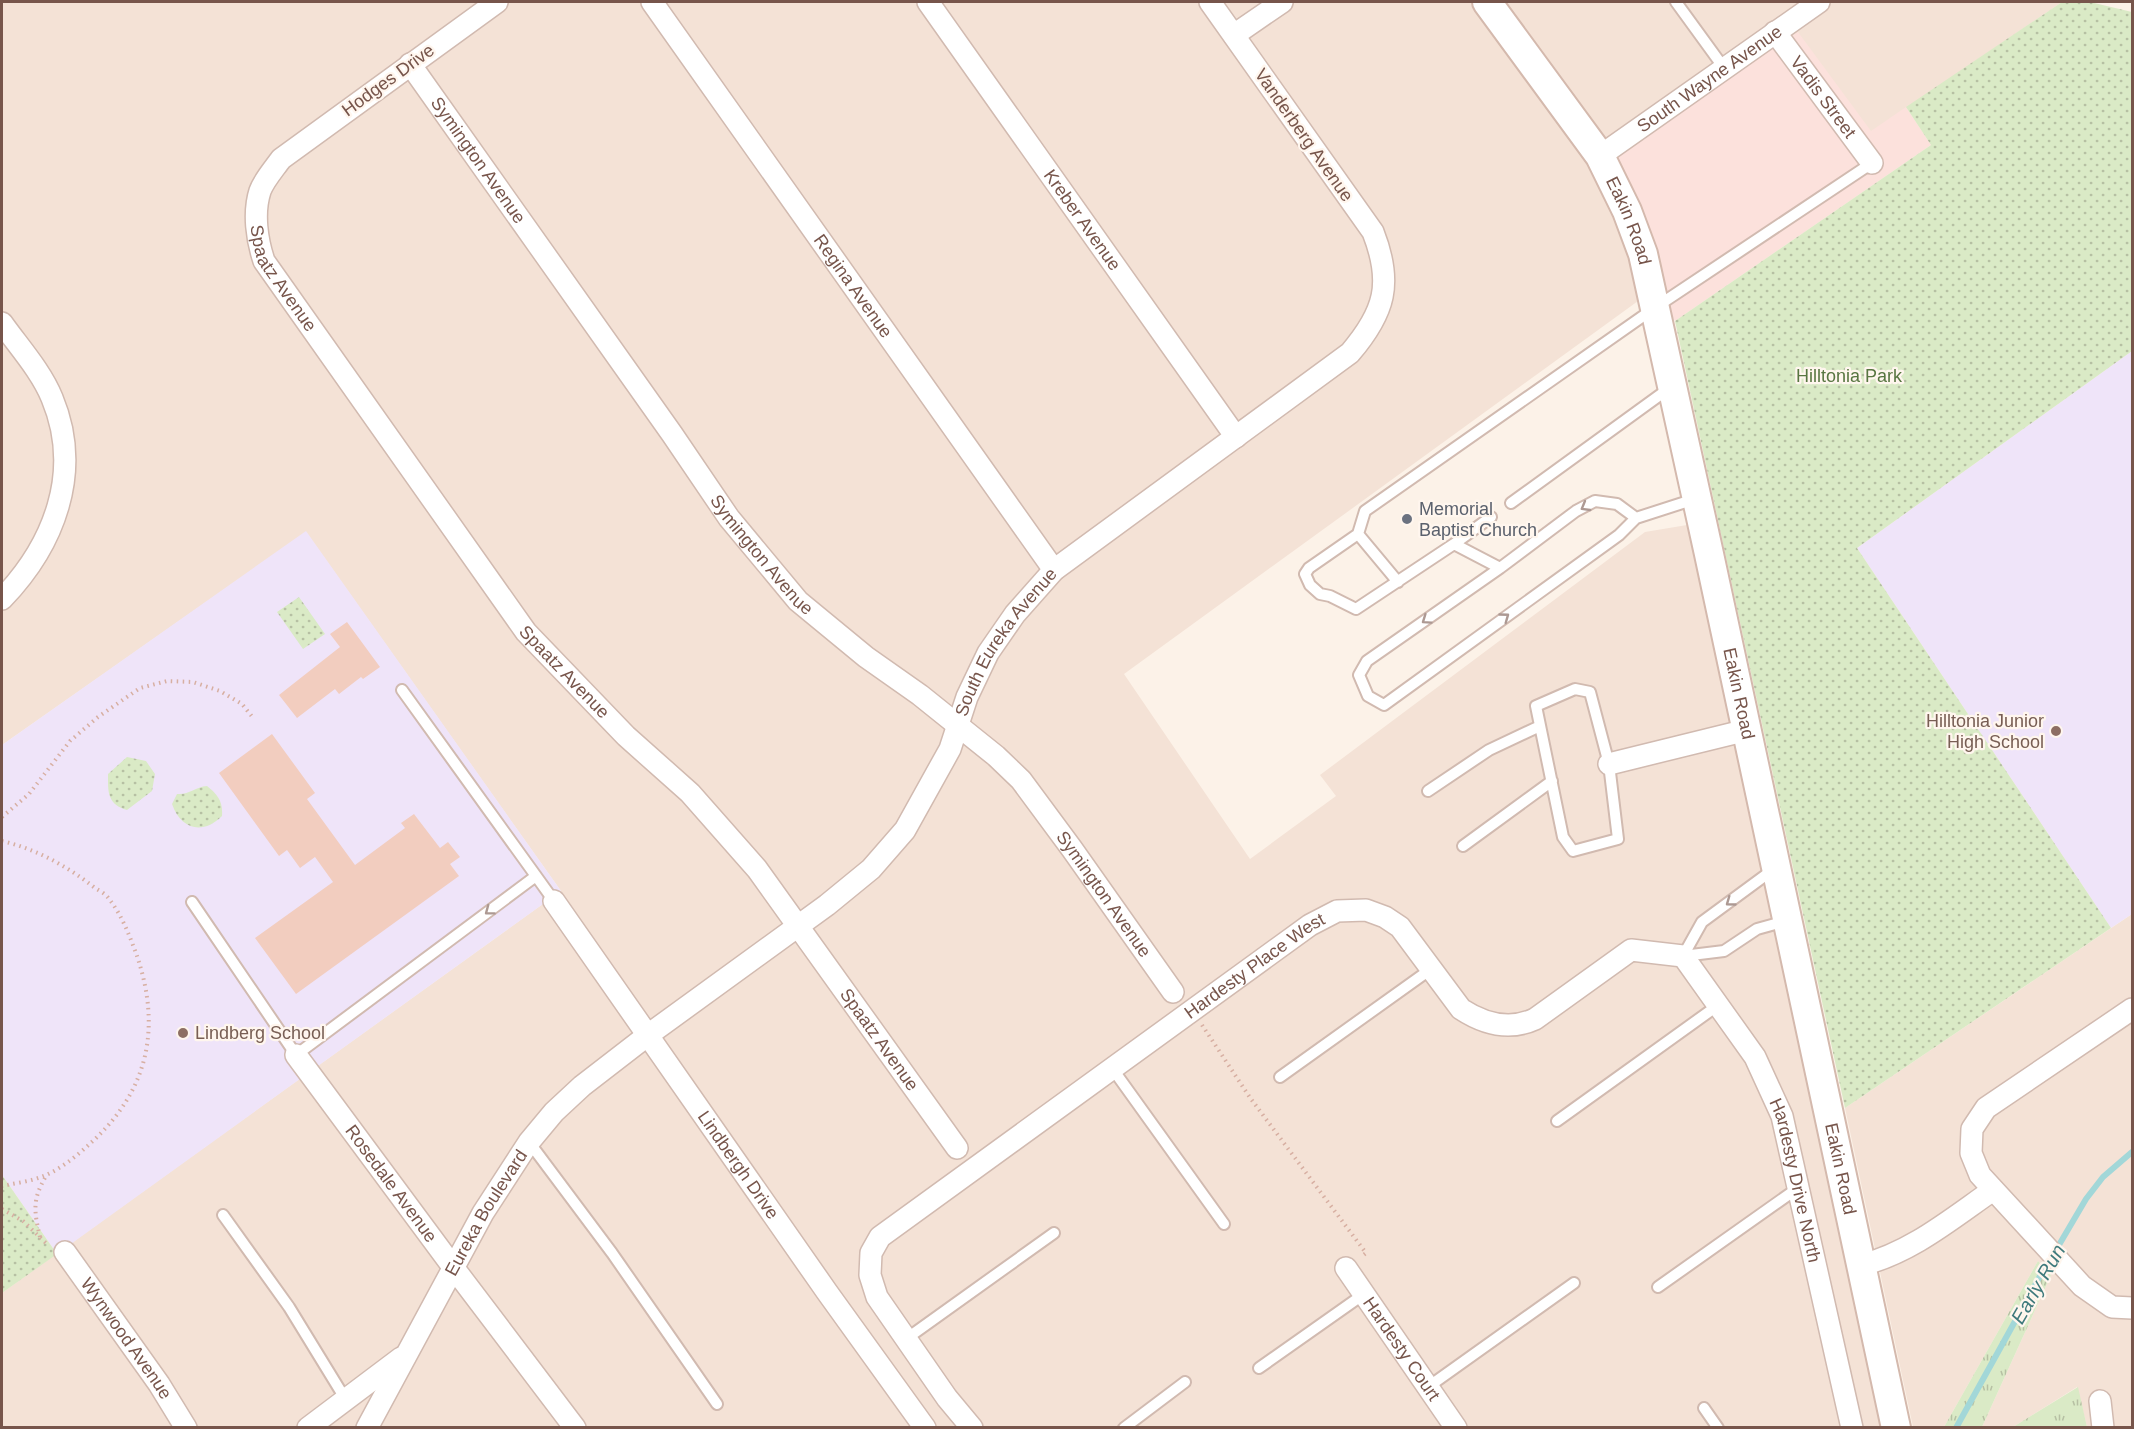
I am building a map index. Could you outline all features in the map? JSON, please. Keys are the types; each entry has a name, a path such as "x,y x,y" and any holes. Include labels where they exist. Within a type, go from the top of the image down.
{"street":[{"name":"Hodges Drive","path":"281,159 497,2"},
{"name":"Regina Avenue","path":"652,2 1054,570"},
{"name":"Kreber Avenue","path":"928,2 1236,437"},
{"name":"Vanderberg Avenue","path":"1210,2 1373,232 1381,252 1384,275"},
{"path":"1234,35 1282,2"},
{"name":"Eakin Road","path":"1487,2 1599,156 1635,231 1643,254 1777,867 1896,1428"},
{"name":"South Wayne Avenue","path":"1599,156 1819,2"},
{"name":"Vadis Street","path":"1776,32 1872,163"},
{"name":"Symington Avenue","path":"410,64 729,518 798,601 866,657 920,695 1004,764 1020,780 1044,809 1173,992"},
{"name":"Spaatz Avenue","path":"281,159 260,190 256,227 264,261 526,632 626,736 690,793 757,869 957,1148"},
{"name":"South Eureka Avenue","path":"648,1035 827,905 871,869 897,839 950,749 967,697 988,653 1014,614 1054,570 1350,353 1366,336 1376,318 1383,295 1384,275"},
{"path":"2,322 37,371 52,399 62,432 64,464 61,497 51,526 38,554 21,579 2,599"},
{"path":"1609,764 1747,730"},
{"name":"Lindbergh Drive","path":"554,901 826,1292 925,1428"},
{"name":"Hardesty Place West","path":"906,1339 877,1297 870,1275 871,1253 880,1237 1310,925 1336,911 1366,910 1385,917 1400,927 1461,1009 1474,1018 1505,1026 1524,1023 1535,1018 1631,950 1683,956"},
{"name":"Hardesty Drive North","path":"1683,956 1755,1057 1782,1116 1852,1428"},
{"path":"2133,1009 1986,1108 1972,1129 1971,1153 1980,1174 1993,1190 2082,1286 2112,1307 2133,1308"},
{"name":"Eureka Boulevard","path":"368,1428 483,1213 530,1142 554,1112 582,1086 648,1035"},
{"name":"Rosedale Avenue","path":"296,1055 575,1428"},
{"path":"1862,1265 1915,1244 1993,1190"},
{"name":"Wynwood Avenue","path":"65,1252 159,1384 186,1428"},
{"name":"Hardesty Court","path":"1346,1268 1456,1428"},
{"path":"906,1339 947,1398 972,1428"},
{"path":"308,1428 406,1354"},
{"path":"2100,1401 2103,1428"}],"lane":[{"path":"1676,2 1724,68"},
{"path":"1491,517 1356,609 1330,596 1320,594 1305,574 1309,568 1358,534 1365,511 1656,307 1872,163"},
{"path":"1511,503 1672,386"},
{"path":"1636,518 1617,504 1595,501 1576,512 1367,661 1359,675 1368,696 1384,705 1618,535 1636,518 1697,498"},
{"path":"1358,534 1398,582"},
{"path":"1454,544 1500,568"},
{"path":"1575,689 1590,692 1609,764 1618,839 1573,851 1563,837 1540,726 1536,706 1575,689"},
{"path":"402,690 554,901"},
{"path":"1428,791 1489,750 1540,726"},
{"path":"1463,846 1552,781"},
{"path":"1683,956 1702,922 1777,867"},
{"path":"192,902 296,1055 536,876"},
{"name":"Hardesty Place West","path":"1683,956 1724,951 1757,929 1788,921"},
{"path":"1280,1077 1431,969"},
{"path":"1557,1121 1717,1006"},
{"path":"1112,1068 1224,1224"},
{"path":"530,1142 612,1253 717,1404"},
{"path":"1658,1287 1798,1188"},
{"path":"223,1215 289,1307 346,1400"},
{"path":"906,1339 1054,1233"},
{"path":"1428,1387 1574,1283"},
{"path":"1259,1368 1364,1294"},
{"path":"1124,1428 1185,1382"},
{"path":"1704,1408 1718,1428"}],"path":[{"path":"2,817 29,794 70,741 98,717 140,688 167,681 193,682 220,691 242,704 254,719"},
{"path":"2,841 46,856 80,876 109,898 130,936 145,980 150,1026 143,1066 127,1101 105,1130 79,1154 46,1175 2,1186"},
{"path":"1193,1009 1251,1099 1366,1254 1346,1268"},
{"path":"40,1238 34,1213 38,1190 46,1175"},
{"path":"2,1209 23,1221 57,1254 65,1252"}],"shaded area":[{"path":"2,2 2062,2 1871,132 1124,674 1250,859 1336,796 1320,775 1645,532 1693,524 1882,1427 2,1427 2,1293 561,891 306,532 2,745"},
{"path":"1798,32 1871,131 1906,107 1931,145 1675,321 1655,290 1602,161"},
{"name":"Hilltonia Junior High School","path":"2132,351 2132,914 2111,928 1857,548"},
{"name":"Lindberg School","path":"306,531 561,891 57,1254 2,1175 2,745"},
{"path":"2132,914 2132,1427 2087,1427 2077,1387 2013,1427 1982,1427 2051,1275 2038,1261 1944,1427 1913,1427 1845,1108"}],"green space":[{"name":"Hilltonia Park","path":"2062,2 2090,2 2132,12 2132,351 1857,548 2111,928 1845,1108 1675,321 1931,145 1906,107"},
{"path":"299,597 325,634 303,649 277,612"},
{"path":"127,757 146,761 155,774 152,791 127,810 112,801 108,774"},
{"path":"207,786 219,799 222,816 207,826 193,827 181,820 172,804 177,794"},
{"path":"2,1175 57,1254 2,1293"},
{"path":"2038,1261 2051,1275 1982,1427 1944,1427"},
{"path":"2078,1387 2087,1427 2013,1427"}],"building":[{"path":"347,622 380,667 363,679 361,677 339,694 335,689 297,718 279,695 340,647 330,634"},
{"path":"272,734 315,793 307,799 355,865 405,828 401,823 414,814 440,848 448,842 460,857 450,864 459,876 296,994 255,938 333,882 315,857 300,868 287,850 279,856 219,773"}],"waterway":[{"name":"Early Run","path":"2056,1250 2086,1199 2103,1177 2132,1152"},
{"name":"Early Run","path":"1956,1428 2050,1258"}],"place":[{"name":"Memorial Baptist Church","path":"1407,519"},
{"name":"Hilltonia Junior High School","path":"2056,731"},
{"name":"Lindberg School","path":"183,1033"}]}
